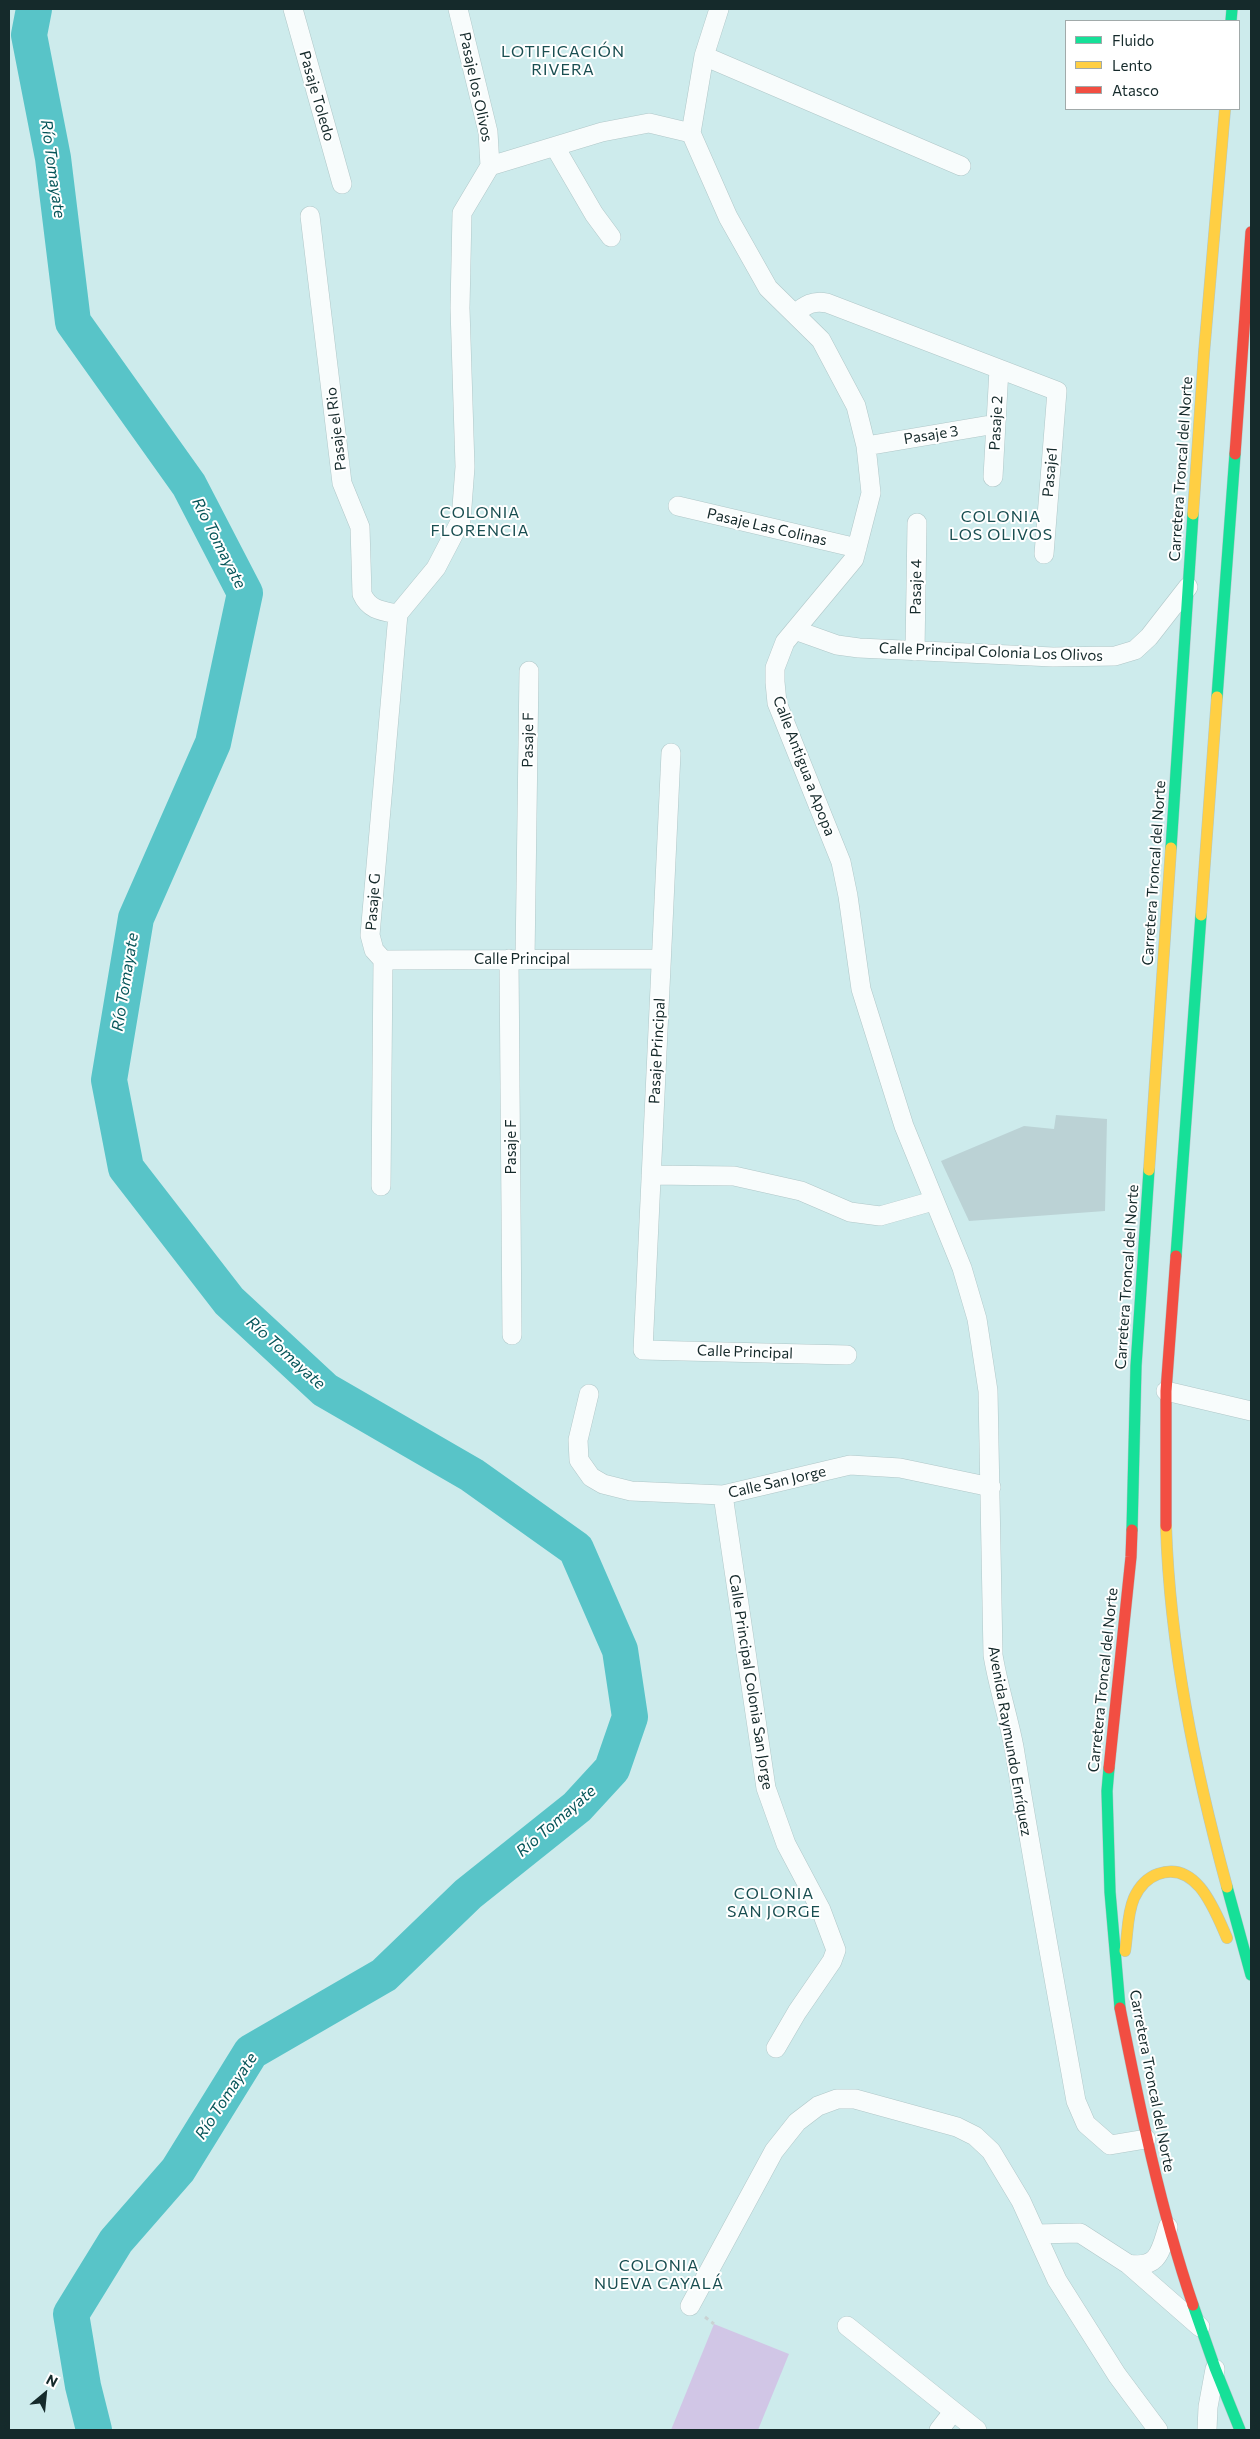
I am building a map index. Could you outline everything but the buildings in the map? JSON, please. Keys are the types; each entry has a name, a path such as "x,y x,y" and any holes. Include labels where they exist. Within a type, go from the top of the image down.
{"main road":[{"name":"Carretera Troncal del Norte","path":"1225,110 1204,353 1136,1366 1131,1557 1107,1791 1110,1892 1118,1998 1146,2139 1168,2226 1215,2368 1240,2430"},
{"path":"1251,232 1166,1391 1164,1491 1173,1620 1182,1692 1213,1841 1251,1975"},
{"path":"1118,1998 1133,1900 1144,1882 1153,1875 1164,1872 1184,1874 1195,1881 1205,1892 1251,1989"},
{"path":"1226,2392 1251,2428"}],"street":[{"name":"Pasaje Toledo","path":"292,9 342,184"},
{"name":"Pasaje los Olivos","path":"458,9 488,132 490,166"},
{"path":"398,614 436,568 460,520 465,467 460,308 462,213 490,166 602,132 649,123 691,133 704,56 719,9"},
{"path":"704,56 961,166"},
{"name":"Calle Antigua a Apopa","path":"691,133 728,217 768,288 821,340 856,406 866,446 871,493 854,559 785,642 775,668 777,704 841,862 848,896 861,989 904,1126 934,1201"},
{"path":"555,147 594,214 611,237"},
{"name":"Pasaje el Rio","path":"310,216 342,483 360,527 362,594 366,603 375,609 398,614"},
{"path":"795,314 806,305 821,301 999,369"},
{"name":"Pasaje1","path":"999,369 1057,391 1044,554"},
{"name":"Pasaje 2","path":"992,477 999,369"},
{"name":"Pasaje 3","path":"866,446 996,424"},
{"name":"Pasaje Las Colinas","path":"678,506 857,548"},
{"name":"Pasaje 4","path":"915,651 917,523"},
{"name":"Calle Principal Colonia Los Olivos","path":"795,630 837,645 915,651 1053,657 1115,656 1135,650 1149,637 1189,586"},
{"name":"Pasaje G","path":"383,960 374,950 370,935 398,614"},
{"name":"Pasaje F","path":"512,1335 517,960 529,671"},
{"name":"Pasaje Principal","path":"643,1350 670,753"},
{"name":"Calle Principal","path":"383,960 661,958"},
{"path":"381,1186 383,960"},
{"path":"651,1175 734,1176 801,1191 850,1212 880,1216 934,1201"},
{"name":"Avenida Raymundo Enríquez","path":"934,1201 962,1268 976,1319 988,1390 993,1655 998,1687 1013,1744 1026,1828 1076,2101 1086,2124 1110,2145 1146,2139"},
{"name":"Calle Principal","path":"643,1350 847,1355"},
{"path":"1166,1391 1251,1411"},
{"name":"Calle San Jorge","path":"589,1394 578,1440 579,1460 591,1477 603,1484 631,1492 723,1495 850,1465 900,1468 991,1487"},
{"name":"Calle Principal Colonia San Jorge","path":"723,1495 766,1788 786,1844 821,1910 836,1950 832,1962 797,2012 776,2048"},
{"path":"690,2306 774,2151 797,2122 818,2106 837,2099 855,2099 957,2127 975,2136 991,2152 1021,2201 1057,2280 1096,2345 1158,2430"},
{"path":"1128,2264 1142,2266 1155,2261 1162,2247 1168,2226"},
{"path":"1036,2234 1080,2233 1128,2264 1202,2328"},
{"path":"847,2326 977,2430"},
{"path":"1207,2430 1208,2407 1215,2368"},
{"path":"939,2430 953,2412"}],"shaded area":[{"path":"714,2324 789,2354 758,2430 671,2430"}],"waterway":[{"name":"Río Tomayate","path":"34,9 29,35 53,158 73,322 189,485 245,593 213,743 136,918 109,1080 126,1168 229,1301 325,1390 472,1475 576,1549 620,1650 630,1717 612,1769 577,1807 468,1894 384,1975 251,2052 178,2170 116,2241 71,2314 83,2386 94,2430"}],"traffic: fast":[{"path":"1231,20 1232,9"},
{"path":"1217,697 1235,454"},
{"path":"1171,848 1193,514"},
{"path":"1176,1256 1201,915"},
{"path":"1132,1530 1136,1366 1149,1170"},
{"path":"1109,1768 1107,1791 1110,1892 1120,2008"},
{"path":"1227,1887 1251,1975"},
{"path":"1193,2305 1215,2368 1240,2430"}],"traffic: slow":[{"path":"1193,514 1204,353 1225,110"},
{"path":"1201,915 1217,697"},
{"path":"1149,1170 1171,848"},
{"path":"1166,1526 1173,1618 1186,1708 1215,1843 1227,1887"},
{"path":"1125,1951 1130,1910 1136,1894 1150,1878 1158,1874 1172,1872 1184,1874 1203,1891 1217,1915 1227,1938"}],"traffic: jam":[{"path":"1235,454 1251,232"},
{"path":"1166,1526 1166,1391 1176,1256"},
{"path":"1109,1768 1131,1557 1132,1530"},
{"path":"1120,2008 1143,2121 1170,2232 1193,2305"}],"district":[{"name":"LOTIFICACIÓN RIVERA","path":"563,61"},
{"name":"COLONIA FLORENCIA","path":"480,522"},
{"name":"COLONIA LOS OLIVOS","path":"1001,526"},
{"name":"COLONIA SAN JORGE","path":"774,1903"},
{"name":"COLONIA NUEVA CAYALÁ","path":"659,2275"}]}
